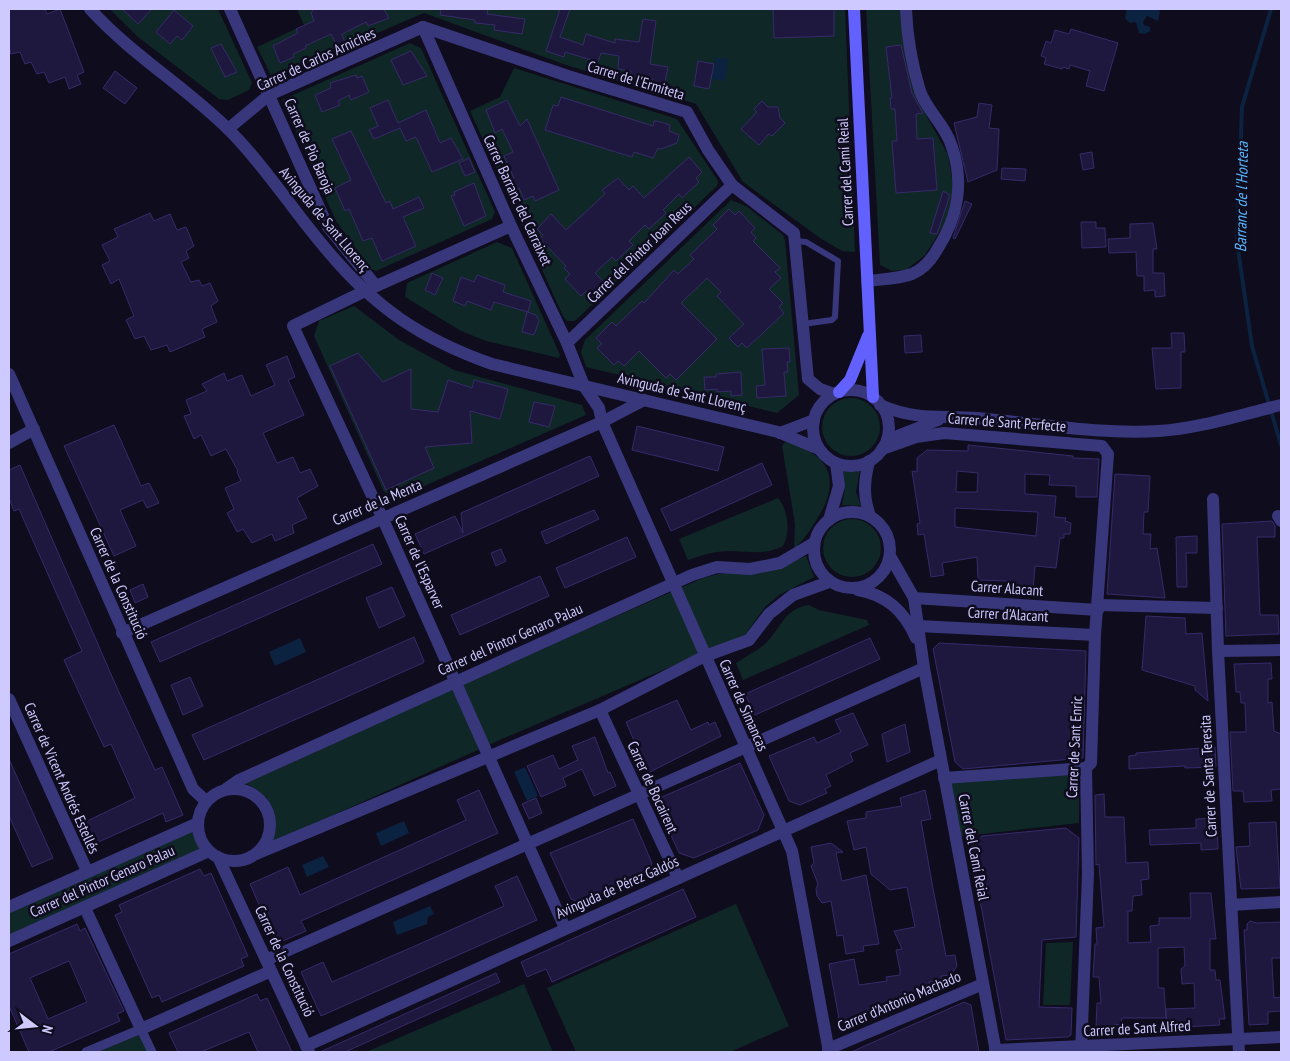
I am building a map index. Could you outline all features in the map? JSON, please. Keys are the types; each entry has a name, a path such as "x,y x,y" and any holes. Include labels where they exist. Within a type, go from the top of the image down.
{"main road":[{"name":"Carrer del Camí Reial","path":"854,9 869,334 877,401"},
{"name":"Carrer del Camí Reial","path":"837,393 850,380 869,334"}],"street":[{"name":"Avinguda de Sant Llorenç","path":"90,9 122,42 228,129 326,250 370,288 409,327 453,350 492,364 780,433 819,449"},
{"name":"Carrer de Pío Baroja","path":"230,9 328,227 370,288"},
{"path":"867,281 914,274 931,261 948,232 957,206 958,189 952,145 921,93 914,68 906,9"},
{"name":"Carrer de Carlos Arniches","path":"228,129 269,95 424,28"},
{"name":"Carrer de l'Ermiteta","path":"424,28 568,76 686,112 708,150 732,185 794,233 795,241"},
{"name":"Carrer Barranc del Carraixet","path":"424,28 511,226 567,343 584,386"},
{"name":"Carrer del Pintor Joan Reus","path":"567,343 732,185"},
{"path":"370,288 511,226"},
{"path":"795,241 808,379 820,388 837,393"},
{"name":"Carrer de l'Esparver","path":"370,288 293,326 382,517 565,928"},
{"name":"Carrer de la Constitució","path":"9,374 122,633 193,789 206,801"},
{"name":"Carrer de Simancas","path":"584,386 599,408 602,422 792,851 829,1051"},
{"path":"869,462 847,466 836,463 819,449 814,440 814,420 821,404 837,393 851,390 862,392 896,412 941,419 974,418 1127,432 1161,431 1281,405"},
{"name":"Carrer de la Menta","path":"122,633 382,517 602,422 644,400"},
{"path":"877,401 886,416 889,428 884,445"},
{"path":"870,516 864,500 864,484 869,462 884,445 941,419"},
{"path":"780,433 814,420"},
{"path":"9,443 34,429"},
{"name":"Carrer de Sant Perfecte","path":"884,445 916,437 944,433 1102,446"},
{"name":"Carrer de Sant Enric","path":"1081,1050 1088,874 1086,768 1091,763 1096,636 1108,454 1102,446"},
{"path":"829,520 839,486 836,463"},
{"name":"Carrer de Santa Teresita","path":"1213,499 1218,651 1238,1046"},
{"path":"844,512 870,516 884,528 890,546 888,565 880,577 869,585 855,589 846,589 829,582 818,568 813,552 817,534 829,520 844,512"},
{"name":"Carrer del Pintor Genaro Palau","path":"226,789 239,780 674,583 718,567 750,569 780,563 814,543"},
{"name":"Carrer del Camí Reial","path":"890,556 914,598 924,668 995,1051"},
{"path":"256,854 265,844 271,828 270,815 264,803 254,793 242,788 226,789 214,794 206,801 198,823 203,844 214,854 228,860 241,860 256,854 488,758 600,710 706,656 749,640 769,614 793,595 829,582"},
{"name":"Carrer del Camí Reial","path":"855,589 872,592 896,606 910,625 921,648"},
{"name":"Carrer Alacant","path":"914,598 1098,608 1217,608"},
{"name":"Carrer d'Alacant","path":"918,626 1096,636"},
{"path":"1218,651 1281,650"},
{"path":"86,1052 141,1029 268,966 528,845 745,746 924,668"},
{"name":"Carrer de Vicent Andrés Estellés","path":"9,699 86,871"},
{"name":"Carrer de Bocairent","path":"600,710 678,878"},
{"name":"Avinguda de Pérez Galdós","path":"308,1049 565,928 941,760"},
{"path":"944,778 1086,768"},
{"name":"Carrer del Pintor Genaro Palau","path":"9,906 198,823"},
{"name":"Carrer de la Constitució","path":"214,854 308,1049"},
{"name":"Carrer del Pintor Genaro Palau","path":"9,941 214,854"},
{"path":"1231,905 1281,902"},
{"path":"85,908 152,1052"},
{"name":"Carrer d'Antonio Machado","path":"829,1051 983,984"},
{"name":"Carrer de Sant Alfred","path":"995,1051 1238,1046 1281,1037"}],"lane":[{"path":"795,241 806,242 838,261 835,317 832,320 803,324"}],"green space":[{"path":"110,9 218,9 252,83 249,90 228,100 219,99 138,37"},
{"path":"297,9 845,9 855,252 842,251 820,238 743,182 696,104 569,66 424,13 272,78 257,47 304,25"},
{"path":"866,9 901,9 925,113 948,155 954,190 946,222 925,255 906,270 892,271 880,265"},
{"path":"410,43 421,48 495,212 492,219 376,271 371,269 336,221 282,100"},
{"path":"514,68 677,119 718,181 717,186 575,321 567,321 563,316 470,111 500,97"},
{"path":"731,200 746,206 783,235 785,240 799,395 777,413 586,367 581,352 585,340"},
{"path":"497,242 512,248 560,355 559,358 486,341 461,331 405,297 407,283"},
{"path":"354,306 399,340 454,370 582,405 586,415 399,497 384,492 314,336 319,321"},
{"path":"845,398 857,398 872,406 880,421 880,433 872,448 857,456 845,456 830,448 822,433 822,421 830,406"},
{"path":"785,442 812,453 827,470 830,480 825,505 809,531 794,549 795,524 782,446"},
{"path":"842,470 860,470 856,492 861,506 842,505 845,489"},
{"path":"778,498 786,515 788,528 783,546 763,552 719,552 688,560 679,539"},
{"path":"852,519 868,524 876,532 881,548 876,564 868,572 852,577 836,572 828,564 823,548 828,532 836,524"},
{"path":"806,556 814,577 779,595 765,607 745,635 502,739 269,844 274,824 274,814 271,806 259,792 241,782 703,578 781,564"},
{"path":"809,605 819,610 867,620 869,625 743,680 736,663 766,643 794,610"},
{"path":"1079,769 1079,823 955,837 944,778"},
{"path":"198,823 203,844 209,851 9,940 9,908"},
{"path":"736,904 789,1026 730,1052 576,1052 547,988"},
{"path":"1073,942 1070,1005 1043,1005 1046,943"},
{"path":"524,984 553,1052 366,1052"},
{"path":"140,1033 149,1052 96,1052"}],"water":[{"path":"1127,9 1158,10 1160,11 1158,21 1147,16 1143,22 1144,25 1150,27 1150,31 1145,34 1139,33 1136,22 1130,23 1125,18"},
{"path":"715,58 728,59 725,81 712,79"},
{"path":"300,638 306,652 275,666 269,652"},
{"path":"525,767 538,796 527,801 514,772"},
{"path":"404,821 409,833 381,846 376,833"},
{"path":"323,856 329,867 307,877 302,865"},
{"path":"430,906 434,914 428,917 427,924 397,935 393,922"}],"building":[{"path":"9,9 45,9 47,14 60,9 84,72 77,75 81,84 69,89 65,77 49,83 44,72 37,74 31,62 25,64 20,52 11,54 9,46"},
{"path":"122,9 152,9 138,24"},
{"path":"314,9 384,9 389,18 368,26 366,22 342,34 348,51 341,54 331,34 305,46 306,48 293,54 294,57 280,63 273,46 298,33 296,29 314,21 311,13"},
{"path":"441,9 488,9 487,14 525,19 522,34 494,30 495,25 475,23 475,20 440,15"},
{"path":"560,9 570,9 560,37 583,45 586,34 615,43 615,39 639,42 643,19 656,21 650,64 668,67 664,87 651,84 653,79 630,76 631,71 618,69 619,56 601,53 598,62 565,52 564,57 546,51"},
{"path":"773,9 834,9 834,36 774,38"},
{"path":"174,10 193,26 182,40 177,36 170,44 156,32"},
{"path":"1071,29 1118,43 1104,91 1086,86 1090,71 1070,65 1069,69 1063,67 1062,69 1044,64 1046,58 1041,56 1046,41 1051,43 1055,30 1069,34"},
{"path":"221,44 237,72 225,77 211,48"},
{"path":"901,45 912,93 923,113 916,114 917,139 933,138 937,190 896,193 892,141 897,141 895,109 891,109 890,98 892,98 886,47"},
{"path":"411,51 427,76 403,85 391,60"},
{"path":"698,61 714,64 709,89 694,86"},
{"path":"115,71 137,88 125,104 103,88"},
{"path":"356,75 357,78 362,76 369,92 351,100 349,95 338,101 340,105 322,112 315,95 331,88 330,83"},
{"path":"561,97 653,126 654,121 670,125 669,131 679,135 677,143 661,149 658,148 653,158 634,152 632,157 545,130 553,105 558,106"},
{"path":"388,100 398,123 426,110 440,143 451,138 463,159 432,172 416,137 406,141 400,128 374,139 369,130 378,126 370,108"},
{"path":"507,100 520,126 527,119 559,190 535,201 533,196 524,200 519,188 507,192 503,183 514,178 504,156 513,152 502,129 495,133 486,110"},
{"path":"762,101 768,107 778,107 780,118 785,123 772,136 769,134 759,145 741,129 757,112 754,109"},
{"path":"979,103 992,105 989,128 999,129 997,170 968,182 954,123 977,117"},
{"path":"351,131 386,203 390,201 393,209 419,197 424,208 403,217 416,246 382,261 372,238 363,241 349,209 345,211 335,188 351,180 332,139"},
{"path":"1092,152 1094,168 1083,170 1080,154"},
{"path":"689,157 702,172 696,178 699,182 682,198 679,194 663,210 666,213 649,229 645,225 629,241 633,245 616,261 612,257 595,273 605,283 591,297 586,291 581,296 565,279 570,274 564,268 566,266 540,239 543,235 537,229 551,214 566,230 605,194 602,190 618,178 629,190 633,186 644,198"},
{"path":"469,158 475,172 465,176 459,163"},
{"path":"1002,168 1026,169 1025,181 1001,179"},
{"path":"474,183 486,216 464,226 451,196 455,195 454,192"},
{"path":"943,191 949,194 949,198 937,234 930,233"},
{"path":"965,201 972,204 955,239 953,238"},
{"path":"729,209 735,215 739,211 755,228 751,232 756,238 753,241 780,268 775,272 781,278 769,289 783,303 779,307 784,313 747,348 742,343 738,347 729,338 744,324 717,296 721,292 707,278 681,303 717,339 676,380 670,374 666,378 639,351 624,366 618,361 614,365 597,348 602,344 596,338 612,322 616,326 642,301 644,303 674,270 678,274 694,259 690,255 717,229 713,225"},
{"path":"150,213 154,221 170,214 177,230 186,227 194,246 186,251 189,258 181,262 191,282 199,280 202,286 210,283 218,301 211,306 217,322 202,329 205,337 170,352 167,345 151,350 144,336 135,339 126,320 134,316 119,279 111,284 102,265 110,261 102,245 118,237 114,229"},
{"path":"1081,222 1096,222 1096,228 1105,228 1106,247 1082,248"},
{"path":"1153,223 1157,249 1153,249 1153,273 1164,273 1165,296 1155,297 1155,290 1144,291 1144,276 1137,276 1136,252 1109,253 1108,239 1130,238 1130,224"},
{"path":"432,273 443,278 435,295 425,290"},
{"path":"477,275 505,285 503,292 531,301 528,312 494,302 491,310 467,301 465,306 453,301 461,277 474,282"},
{"path":"527,312 536,315 539,321 534,335 522,332"},
{"path":"1171,333 1184,333 1185,352 1181,352 1181,388 1156,389 1152,348 1172,348"},
{"path":"921,335 922,352 905,353 904,336"},
{"path":"789,348 790,362 787,362 788,372 784,372 786,396 757,398 756,386 765,385 762,349"},
{"path":"358,353 383,382 411,369 411,409 438,412 448,380 472,388 474,380 508,389 500,419 470,411 472,443 425,447 434,468 386,490 330,366"},
{"path":"287,356 295,377 288,380 304,415 263,433 277,463 293,457 300,473 310,469 318,486 297,498 307,518 292,525 294,533 275,541 272,534 252,543 243,529 237,532 227,513 234,509 225,488 241,481 238,471 226,449 211,456 201,435 194,439 184,416 191,414 186,400 207,391 202,384 224,373 227,381 242,375 251,396 275,385 266,365"},
{"path":"741,372 742,395 731,396 731,391 717,392 717,389 705,390 704,377 716,377 716,374"},
{"path":"534,402 555,406 549,427 529,422"},
{"path":"114,425 141,486 149,483 159,503 147,508 143,500 120,510 136,546 114,556 64,446"},
{"path":"637,426 724,447 718,471 632,450"},
{"path":"968,445 1073,456 1073,458 1099,459 1097,497 1076,497 1076,486 1049,485 1050,475 1025,474 1025,494 1056,496 1054,517 1066,518 1065,521 1071,523 1070,534 1064,534 1064,538 1060,538 1056,568 1035,566 1033,590 1007,588 1007,581 978,580 977,557 942,563 944,575 931,577 924,534 918,535 917,524 920,523 912,471 917,472 917,458 927,450 968,451","holes":["957,471 978,473 977,492 956,492","955,508 1038,512 1036,536 955,527"]},
{"path":"590,456 599,476 424,554 415,534 455,516 463,533 461,513"},
{"path":"762,463 772,485 671,531 661,509"},
{"path":"20,465 117,688 155,770 162,767 183,815 166,822 163,813 94,844 85,822 135,798 111,744 104,747 64,660 82,651 19,509 14,511 9,498 9,470"},
{"path":"1115,474 1150,476 1148,512 1144,512 1143,534 1151,534 1150,549 1157,548 1165,598 1107,594"},
{"path":"594,510 599,519 546,544 541,532"},
{"path":"1272,521 1275,526 1275,537 1257,537 1260,615 1278,615 1279,634 1226,636 1222,524"},
{"path":"1197,536 1197,553 1186,553 1187,587 1177,587 1176,537"},
{"path":"627,537 636,557 565,588 556,568"},
{"path":"373,544 382,564 160,662 151,642"},
{"path":"501,549 506,561 496,566 491,553"},
{"path":"540,576 549,596 460,635 451,615"},
{"path":"143,584 148,597 135,603 130,590"},
{"path":"392,587 405,616 379,628 366,598"},
{"path":"1146,616 1185,618 1186,634 1202,633 1208,701 1195,690 1195,686 1142,670"},
{"path":"414,637 424,661 423,663 204,760 192,735"},
{"path":"870,638 880,659 755,715 745,694"},
{"path":"939,643 1086,651 1083,758 963,769 955,762 933,649"},
{"path":"1271,663 1272,679 1268,679 1268,703 1272,702 1274,731 1281,734 1281,789 1271,790 1272,801 1244,802 1243,791 1233,791 1230,732 1246,732 1245,703 1241,703 1240,692 1236,692 1234,664"},
{"path":"190,677 203,706 183,715 171,685"},
{"path":"677,700 691,730 708,722 709,725 715,722 721,736 648,773 626,722"},
{"path":"853,713 868,745 850,753 853,761 826,775 831,786 825,789 827,793 800,805 789,801 769,756 814,737 817,743 841,732 835,720"},
{"path":"905,724 910,752 887,762 882,734"},
{"path":"595,737 608,773 610,772 616,786 594,796 582,769 563,778 566,786 541,797 527,766 553,755 559,769 578,760 572,746"},
{"path":"1215,747 1216,767 1185,768 1185,766 1129,769 1129,756 1136,755 1136,753"},
{"path":"9,759 53,858 32,867 9,816"},
{"path":"740,763 764,815 758,830 694,858 679,853 655,800"},
{"path":"479,790 498,833 301,921 306,931 276,944 250,884 288,867 300,895 466,820 457,800"},
{"path":"925,790 931,819 921,821 932,883 946,956 955,955 957,966 951,975 941,976 942,980 929,982 930,986 916,988 917,992 903,994 904,998 891,1000 892,1003 878,1005 879,1009 866,1011 866,1015 853,1017 853,1021 840,1024 829,964 854,959 859,985 887,981 886,977 900,975 896,950 902,949 894,931 915,927 907,887 890,890 871,874 866,847 854,850 847,821 866,818 866,812 902,806 900,798"},
{"path":"1104,794 1105,817 1124,817 1126,863 1148,862 1149,879 1141,880 1142,895 1133,896 1132,911 1128,911 1128,943 1151,942 1150,926 1159,925 1159,918 1191,918 1190,893 1211,893 1216,939 1210,939 1210,970 1215,970 1216,980 1220,980 1225,1019 1219,1019 1220,1025 1167,1028 1166,1009 1195,1008 1194,983 1182,984 1181,969 1185,966 1184,947 1158,948 1158,985 1159,988 1164,988 1166,1018 1122,1018 1121,1025 1113,1025 1113,1028 1096,1027 1097,1003 1101,1003 1099,977 1093,977 1095,944 1097,944 1096,928 1104,927 1099,864 1096,865 1095,795"},
{"path":"536,798 542,813 529,819 522,804"},
{"path":"1217,818 1218,849 1201,850 1201,843 1150,845 1149,830 1196,828 1196,819"},
{"path":"633,819 652,863 650,869 642,875 589,899 588,897 579,902 571,899 550,853"},
{"path":"1276,822 1280,888 1241,889 1236,847 1250,846 1249,823"},
{"path":"1066,828 1079,838 1076,937 1042,940 1039,1007 1072,1008 1071,1035 1068,1037 1006,1040 970,847 982,836"},
{"path":"831,843 843,852 836,853 842,881 866,875 879,944 863,946 864,951 846,954 843,935 837,936 831,901 822,903 817,896 816,889 818,884 811,866 814,863 811,847"},
{"path":"200,869 204,876 211,873 248,956 241,959 244,966 162,1002 159,995 152,998 115,915 122,912 119,905"},
{"path":"517,876 537,920 321,1016 301,972 323,962 332,982 424,942 504,906 495,886"},
{"path":"683,889 696,917 552,982 546,969 527,977 521,962"},
{"path":"1250,921 1257,923 1281,922 1281,958 1272,958 1272,963 1274,998 1281,997 1281,1011 1268,1012 1268,1024 1249,1025 1244,930 1247,930 1247,924"},
{"path":"77,924 80,931 85,928 124,1011 117,1014 120,1021 49,1052 29,1052 9,1006 9,954","holes":["69,961 87,1002 48,1019 30,978"]},
{"path":"496,973 500,982 345,1052 320,1052"},
{"path":"257,994 260,1001 267,998 292,1052 258,1052 249,1032 201,1052 178,1052 169,1033"},
{"path":"964,1002 971,1005 979,1052 851,1052"}],"waterway":[{"name":"Barranc de l'Horteta","path":"1271,9 1242,107 1237,242 1252,346 1281,445"}]}
